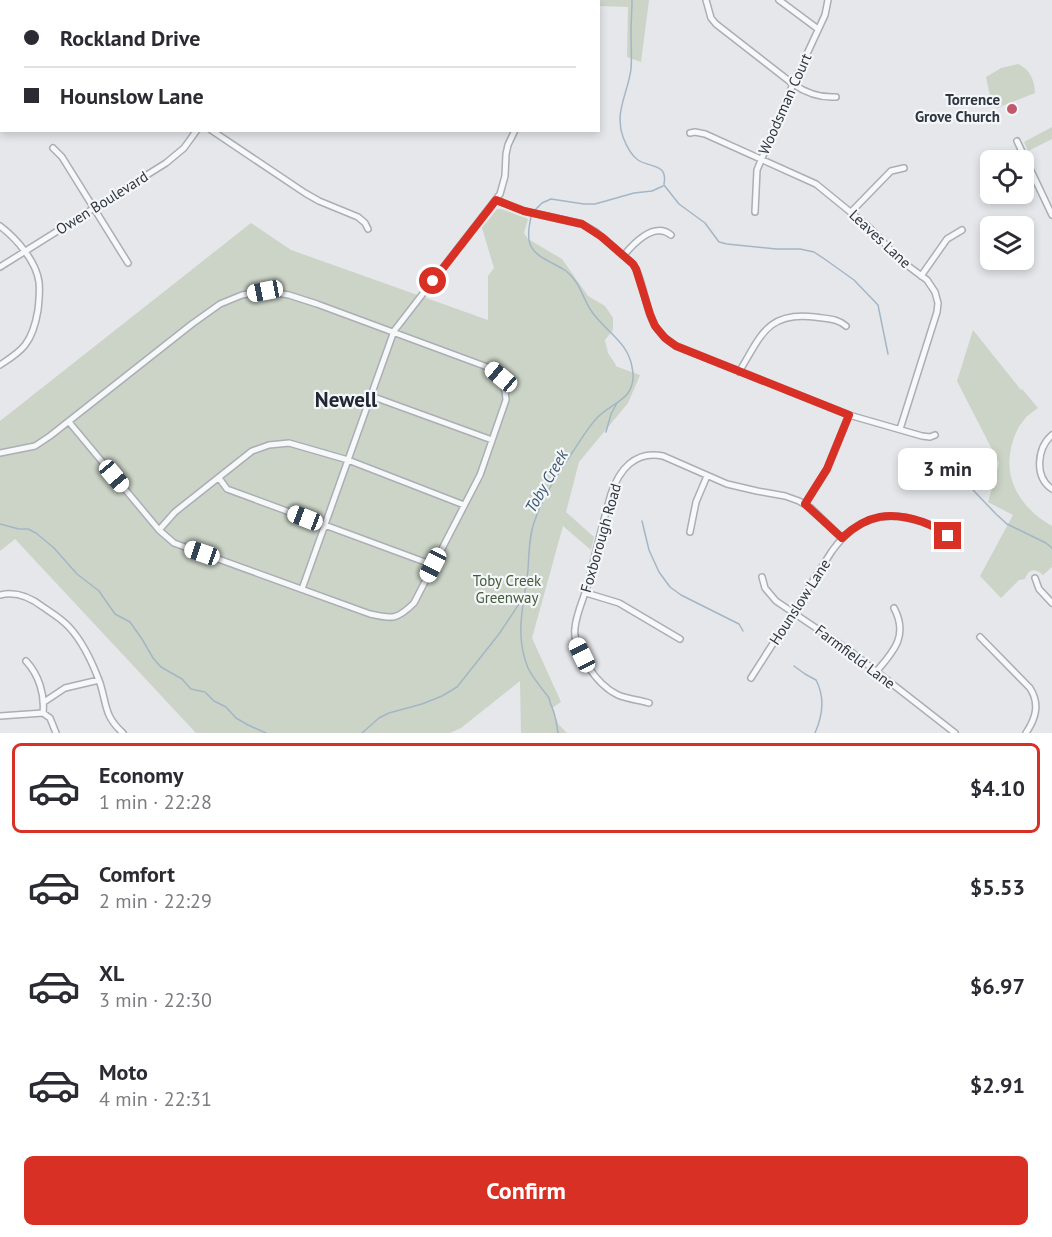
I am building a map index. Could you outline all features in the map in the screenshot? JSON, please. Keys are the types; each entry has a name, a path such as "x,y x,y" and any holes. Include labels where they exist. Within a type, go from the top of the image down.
{"street":[{"path":"706,0 711,18 716,24 793,84 814,95 836,97"},
{"path":"779,0 818,29"},
{"name":"Woodsman Court","path":"755,212 756,177 761,159 825,15 828,0"},
{"name":"Owen Boulevard","path":"0,267 171,160 184,148 196,132"},
{"path":"214,132 305,193 358,217 368,229"},
{"path":"302,589 394,331 500,194 504,183 508,145 514,132"},
{"name":"Leaves Lane","path":"690,133 705,134 816,184 876,233 900,260 927,280 935,292 938,303 937,312 900,429"},
{"path":"1017,141 1052,215"},
{"path":"53,148 62,157 128,263"},
{"path":"850,212 891,171 904,168"},
{"path":"496,200 524,211 582,224 596,232 624,255 636,269 653,322 665,338 676,346 849,415 925,437 935,435"},
{"path":"0,226 25,252 39,281 37,318 32,335 24,345 0,365"},
{"path":"624,255 633,244 646,235 661,230 671,235"},
{"path":"921,276 947,239 962,230"},
{"path":"0,453 35,446 220,304 242,295 265,291 289,295 394,331 490,368 501,377 506,400 480,475 414,603 403,614 389,618 370,614 174,543 159,530 69,422"},
{"path":"739,372 767,329 777,321 796,316 834,320 846,326"},
{"path":"371,396 492,440"},
{"path":"805,504 827,469 849,415"},
{"path":"1052,435 1042,449 1039,461 1047,486 1052,489"},
{"path":"159,530 175,512 252,451 269,445 289,443 348,460 464,505"},
{"name":"Foxborough Road","path":"649,703 623,697 610,691 596,678 587,666 577,643 575,630 611,494 616,481 627,466 637,458 649,455 663,456 727,484 790,497 805,504 842,538"},
{"path":"690,532 696,502 707,476"},
{"path":"219,478 227,489 433,565"},
{"name":"Hounslow Lane","path":"751,678 792,612 842,538 850,531 874,518 907,517 939,528 951,540"},
{"name":"Farmfield Lane","path":"762,577 765,588 773,598 834,640 955,733"},
{"path":"1035,578 1038,589 1052,603"},
{"path":"586,593 619,603 680,639"},
{"path":"0,595 16,594 28,597 65,623 81,642 99,680 109,718 123,733"},
{"path":"876,672 893,651 900,636 900,624 894,608"},
{"path":"980,637 1034,693 1035,716 1026,733"},
{"path":"26,662 35,672 44,702 43,713"},
{"path":"44,702 65,688 99,680"},
{"path":"0,716 43,713 50,718 56,733"}],"green space":[{"path":"600,0 649,0 641,62 627,57 628,7 600,6"},
{"path":"1018,64 1031,76 1035,93 997,108 990,96 986,77 1001,68"},
{"path":"1052,127 1052,139 1030,150 1028,150 1024,142"},
{"name":"Toby Creek Greenway","path":"497,209 528,219 524,233 528,239 562,259 588,296 605,306 613,318 613,330 605,340 608,353 615,366 640,375 628,403 579,462 566,512 594,537 591,550 563,526 532,638 561,702 552,708 559,725 567,733 521,733 520,681 461,728 450,733 196,733 15,539 0,551 0,421 251,223 291,250 488,320 488,276 494,268 482,228"},
{"path":"973,330 1038,408 1020,424 1017,430 1010,454 1010,467 1012,479 1022,501 1052,526 1052,567 1043,575 1035,570 1030,571 1025,579 1019,580 1001,598 980,576 1013,515 988,502 999,463 957,381"}],"waterway":[{"name":"Toby Creek","path":"632,0 631,69 621,111 621,128 631,153 638,160 661,169 665,177 664,184"},
{"path":"664,185 679,204 705,223 719,242 814,252 854,280 878,305 888,354"},
{"name":"Toby Creek","path":"535,210 542,203 551,199 595,204 634,193 652,191 663,186"},
{"name":"Toby Creek","path":"531,217 529,238 533,249 541,257 566,271 575,280 595,316 626,350 633,374 628,393 596,419 561,469 542,502 532,532 521,619 522,643 528,668 549,698 558,733"},
{"path":"606,432 617,403"},
{"path":"950,466 1007,524 1052,548"},
{"path":"642,521 649,550 659,572 670,587 681,595 739,624 743,631"},
{"path":"0,524 28,529 36,533 54,548 77,574 99,591 115,614 130,622 161,667 182,679 191,689 205,692 214,701 226,707 236,718 266,733"},
{"name":"Toby Creek","path":"362,733 379,718 389,713 422,704 457,687 499,634 523,598"},
{"path":"794,666 816,680 819,686 822,706 815,733"}],"place":[{"name":"Torrence Grove Church","path":"1012,109"}],"district":[{"name":"Newell","path":"346,400"}],"route":[{"path":"433,281 496,200 524,211 591,228 633,264 639,275 653,322 669,341 729,368 849,415 832,459 805,504 842,538 858,525 883,516 907,517 939,528 948,536"}]}
